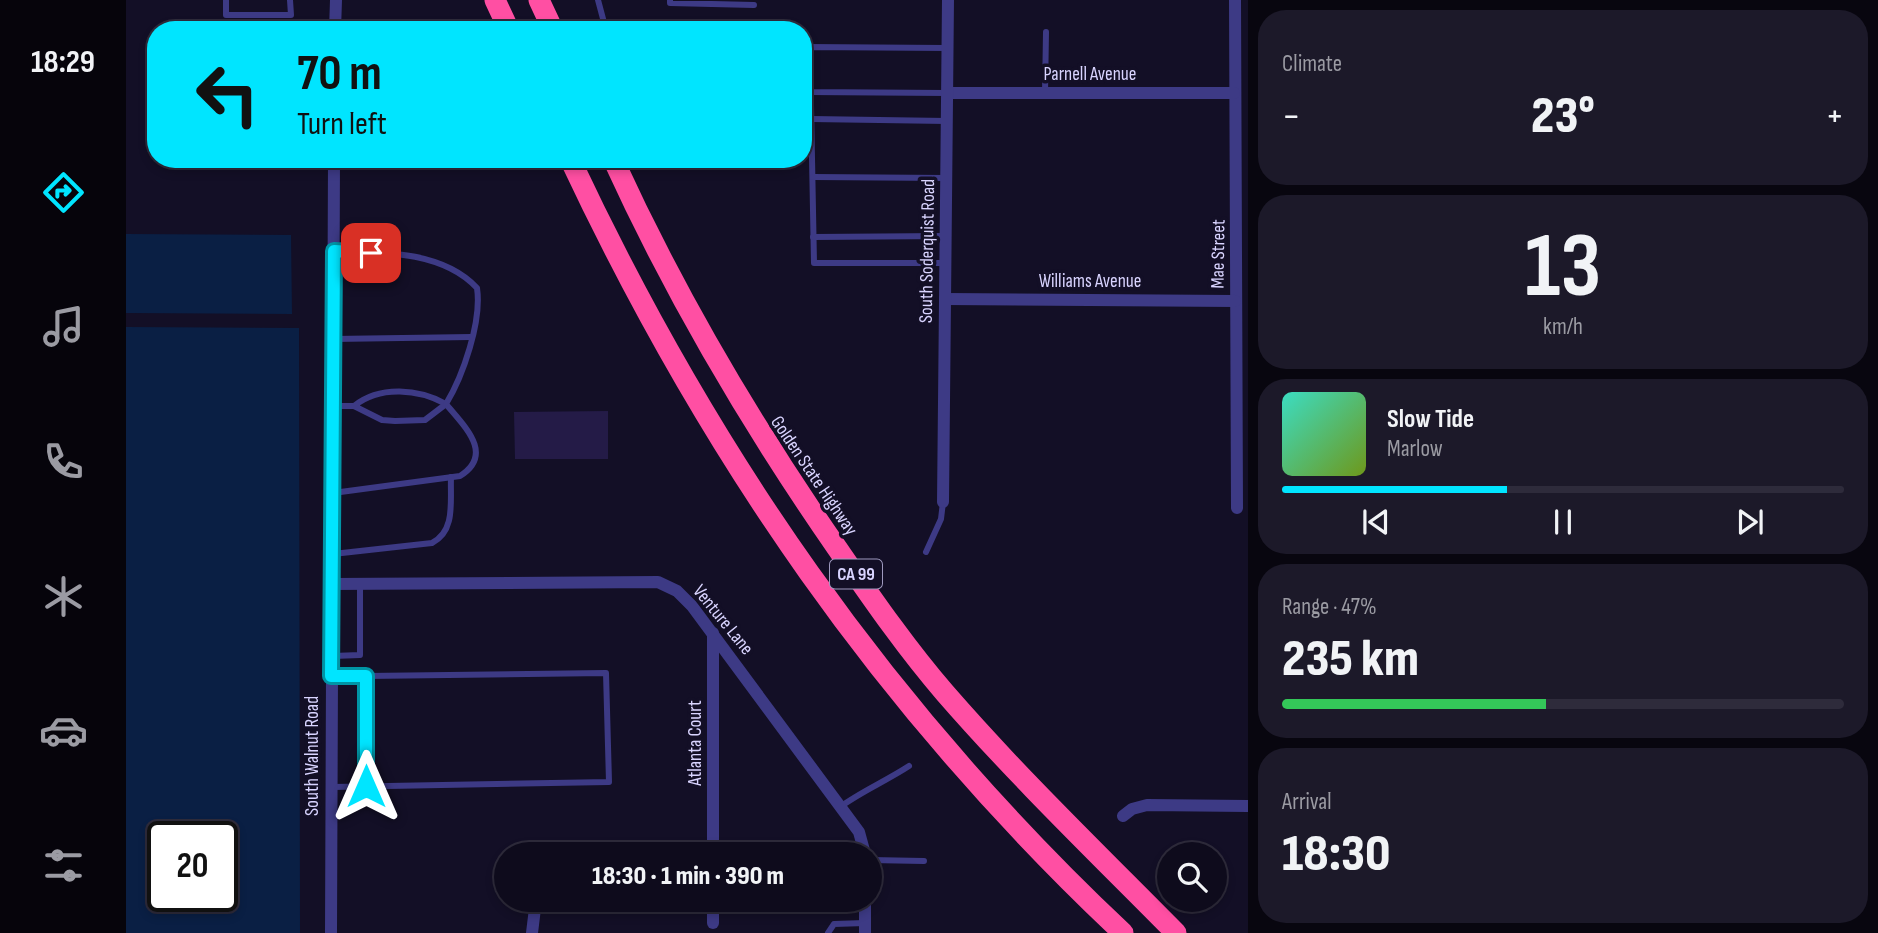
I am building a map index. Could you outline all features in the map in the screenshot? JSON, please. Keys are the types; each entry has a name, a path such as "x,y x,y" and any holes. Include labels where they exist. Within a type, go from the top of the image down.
{"highway":[{"path":"495,0 505,21"},
{"path":"540,0 549,21"},
{"name":"CA 99","path":"574,168 640,303 681,376 724,448 817,587 894,687 975,782 1123,933"},
{"name":"Golden State Highway","path":"616,168 654,247 733,391 776,460 870,594 952,701 1055,813 1176,933"}],"street":[{"path":"335,0 335,21"},
{"name":"South Soderquist Road","path":"943,502 948,0"},
{"name":"Mae Street","path":"1235,0 1237,508"},
{"name":"Parnell Avenue","path":"947,93 1234,93"},
{"name":"South Walnut Road","path":"331,933 334,168"},
{"name":"Williams Avenue","path":"945,299 1235,301"},
{"name":"Venture Lane","path":"331,584 658,582 677,591 713,633 859,832 862,842"},
{"name":"Atlanta Court","path":"713,633 713,842"},
{"path":"1123,816 1132,809 1147,805 1248,806"},
{"path":"531,933 534,912"},
{"path":"713,912 713,923"}],"lane":[{"path":"226,0 226,15 291,15 290,0"},
{"path":"598,0 604,21"},
{"path":"670,0 670,3 754,5"},
{"path":"1045,93 1046,32"},
{"path":"812,47 947,48"},
{"path":"812,92 947,93"},
{"path":"812,119 947,121"},
{"path":"812,148 814,263 945,263"},
{"path":"813,177 946,178"},
{"path":"813,237 946,236"},
{"path":"332,406 354,407 382,420 425,420 446,404 471,337 479,301 477,288 452,268 393,254 334,251"},
{"path":"333,339 471,337"},
{"path":"331,493 451,477 470,470 477,450 474,439 446,404 419,393 394,392 367,396 354,407"},
{"path":"331,555 432,543 443,537 448,529 451,477"},
{"path":"926,552 941,519 943,502"},
{"path":"331,656 360,655 360,584"},
{"path":"331,676 606,673 609,782 331,787"},
{"path":"366,676 366,786"},
{"path":"840,807 860,792 881,785 909,766"},
{"path":"882,860 924,861"},
{"path":"828,933 834,924 865,928"}],"water":[{"path":"126,234 291,235 292,314 126,313"},
{"path":"126,327 299,328 300,933 126,933"}],"building":[{"path":"608,411 608,459 515,459 514,412"}],"route":[{"path":"366,786 366,676 331,676 334,251 371,253"}]}
